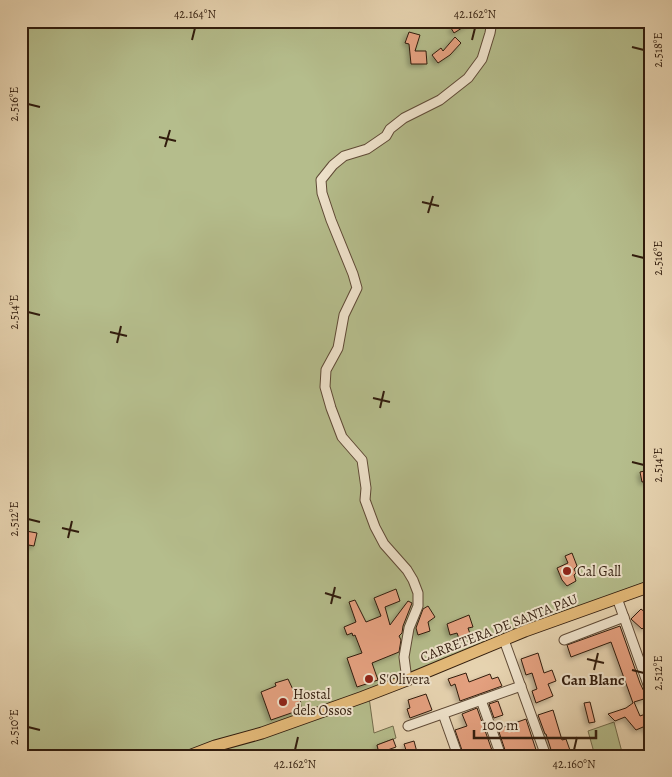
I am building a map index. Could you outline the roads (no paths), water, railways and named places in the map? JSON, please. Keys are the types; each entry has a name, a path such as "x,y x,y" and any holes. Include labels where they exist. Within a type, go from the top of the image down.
{"main road":[{"name":"CARRETERA DE SANTA PAU","path":"189,756 215,746 262,734 407,680 504,640 651,586"}],"street":[{"path":"407,680 404,658 409,628 418,606 418,593 414,580 384,544 375,527 365,500 366,488 362,460 342,437 325,388 326,370 338,348 344,316 357,288 354,274 322,193 321,180 333,165 344,156 368,148 386,136 390,129 404,118 440,100 468,78 482,59 492,21"},
{"path":"618,598 651,693"},
{"path":"564,640 624,617"},
{"path":"504,640 546,756"},
{"path":"408,726 521,686"},
{"path":"481,700 501,756"},
{"path":"444,714 458,756"}],"place":[{"name":"Cal Gall","path":"567,571"},
{"name":"S'Olivera","path":"369,679"},
{"name":"Hostal dels Ossos","path":"283,702"}],"district":[{"name":"Can Blanc","path":"593,680"}]}
